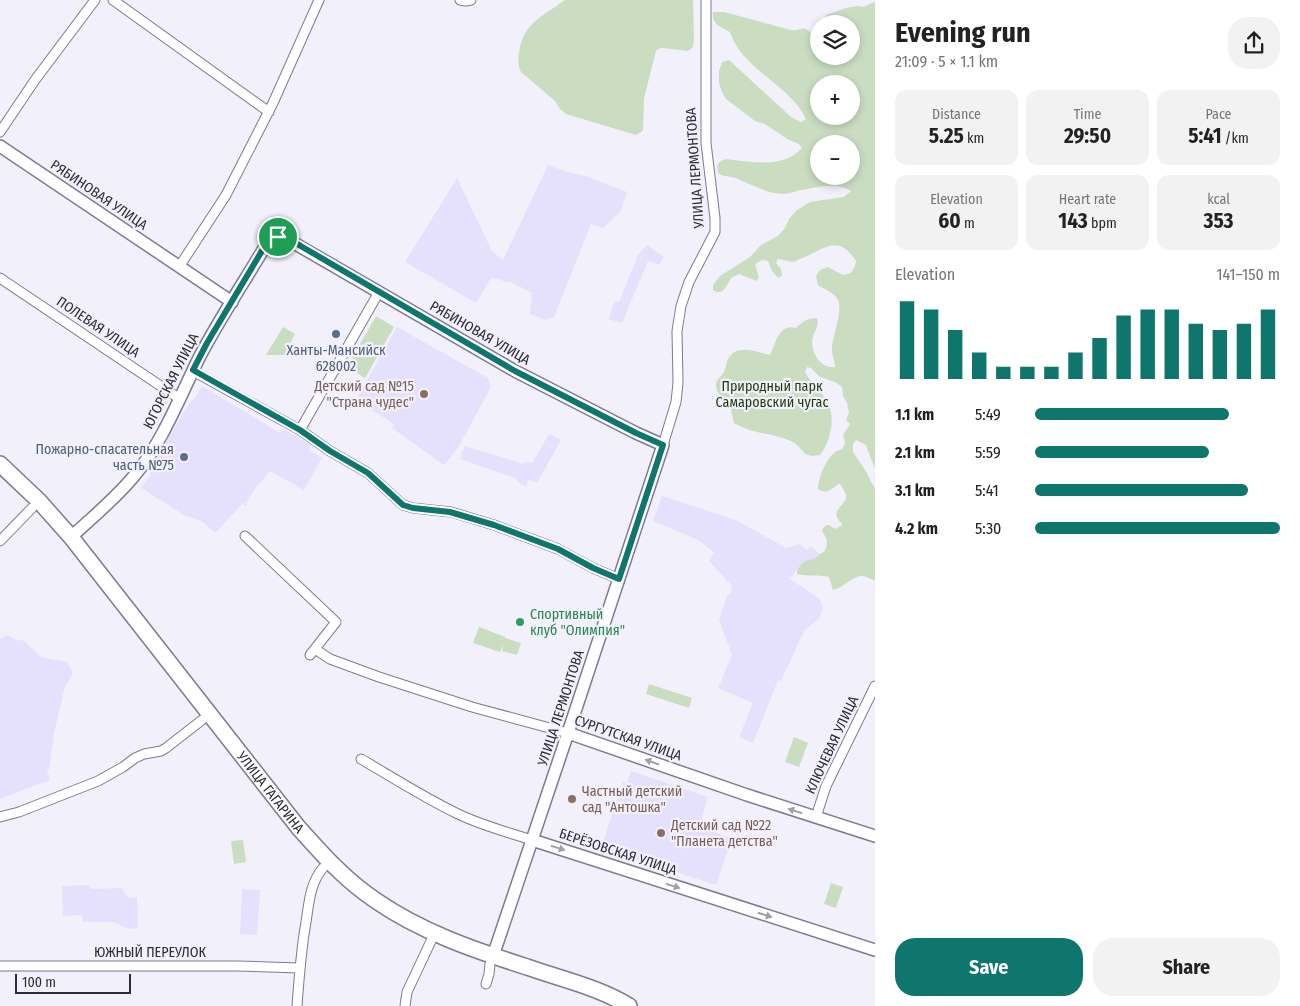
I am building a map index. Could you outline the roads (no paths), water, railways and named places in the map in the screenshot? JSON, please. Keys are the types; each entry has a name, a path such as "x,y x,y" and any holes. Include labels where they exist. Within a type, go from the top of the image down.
{"main road":[{"name":"УЛИЦА ГАГАРИНА","path":"0,464 68,540 277,807 354,896 404,928 460,954 492,960 586,987 630,1006"},
{"name":"УЛИЦА ГАГАРИНА","path":"0,477 35,504"},
{"name":"УЛИЦА ГАГАРИНА","path":"326,865 394,913 436,934 492,960 612,1006"}],"street":[{"path":"0,132 35,80 95,0"},
{"path":"113,0 269,112"},
{"path":"179,267 226,196 269,112 319,0"},
{"path":"460,0 471,0"},
{"name":"УЛИЦА ЛЕРМОНТОВА","path":"492,960 663,445 676,402 678,379 677,331 681,306 689,282 713,238 715,218 706,143 706,0"},
{"name":"РЯБИНОВАЯ УЛИЦА","path":"0,146 232,302"},
{"name":"ЮГОРСКАЯ УЛИЦА","path":"68,540 134,476 161,435 207,343 266,244 274,238 287,238"},
{"name":"РЯБИНОВАЯ УЛИЦА","path":"287,238 515,371 663,445"},
{"name":"ПОЛЕВАЯ УЛИЦА","path":"0,278 180,399"},
{"path":"300,430 379,292"},
{"path":"193,370 300,430 330,451 368,473 403,505 413,508 440,510 494,525 558,549 593,568 619,579"},
{"path":"0,541 35,504"},
{"name":"СУРГУТСКАЯ УЛИЦА","path":"245,536 336,622 313,652 379,677 568,733 747,795 875,836"},
{"name":"КЛЮЧЕВАЯ УЛИЦА","path":"816,817 826,786 875,686"},
{"path":"0,817 20,812 98,781 135,758 166,748 206,717"},
{"name":"БЕРЁЗОВСКАЯ УЛИЦА","path":"361,759 422,795 471,820 875,950"},
{"path":"297,1006 299,968 310,894 318,873 326,865"},
{"path":"405,1006 407,992 431,941"},
{"path":"486,984 492,960"},
{"name":"ЮЖНЫЙ ПЕРЕУЛОК","path":"0,966 237,966 299,968"}],"place":[{"name":"Ханты-Мансийск 628002","path":"336,334"},
{"name":"Детский сад №15 \"Страна чудес\"","path":"424,394"},
{"name":"Пожарно-спасательная часть №75","path":"184,457"},
{"name":"Спортивный клуб \"Олимпия\"","path":"520,622"},
{"name":"Частный детский сад \"Антошка\"","path":"572,799"},
{"name":"Детский сад №22 \"Планета детства\"","path":"661,833"}],"park label":[{"name":"Природный парк Самаровский чугас","path":"772,394"}]}
